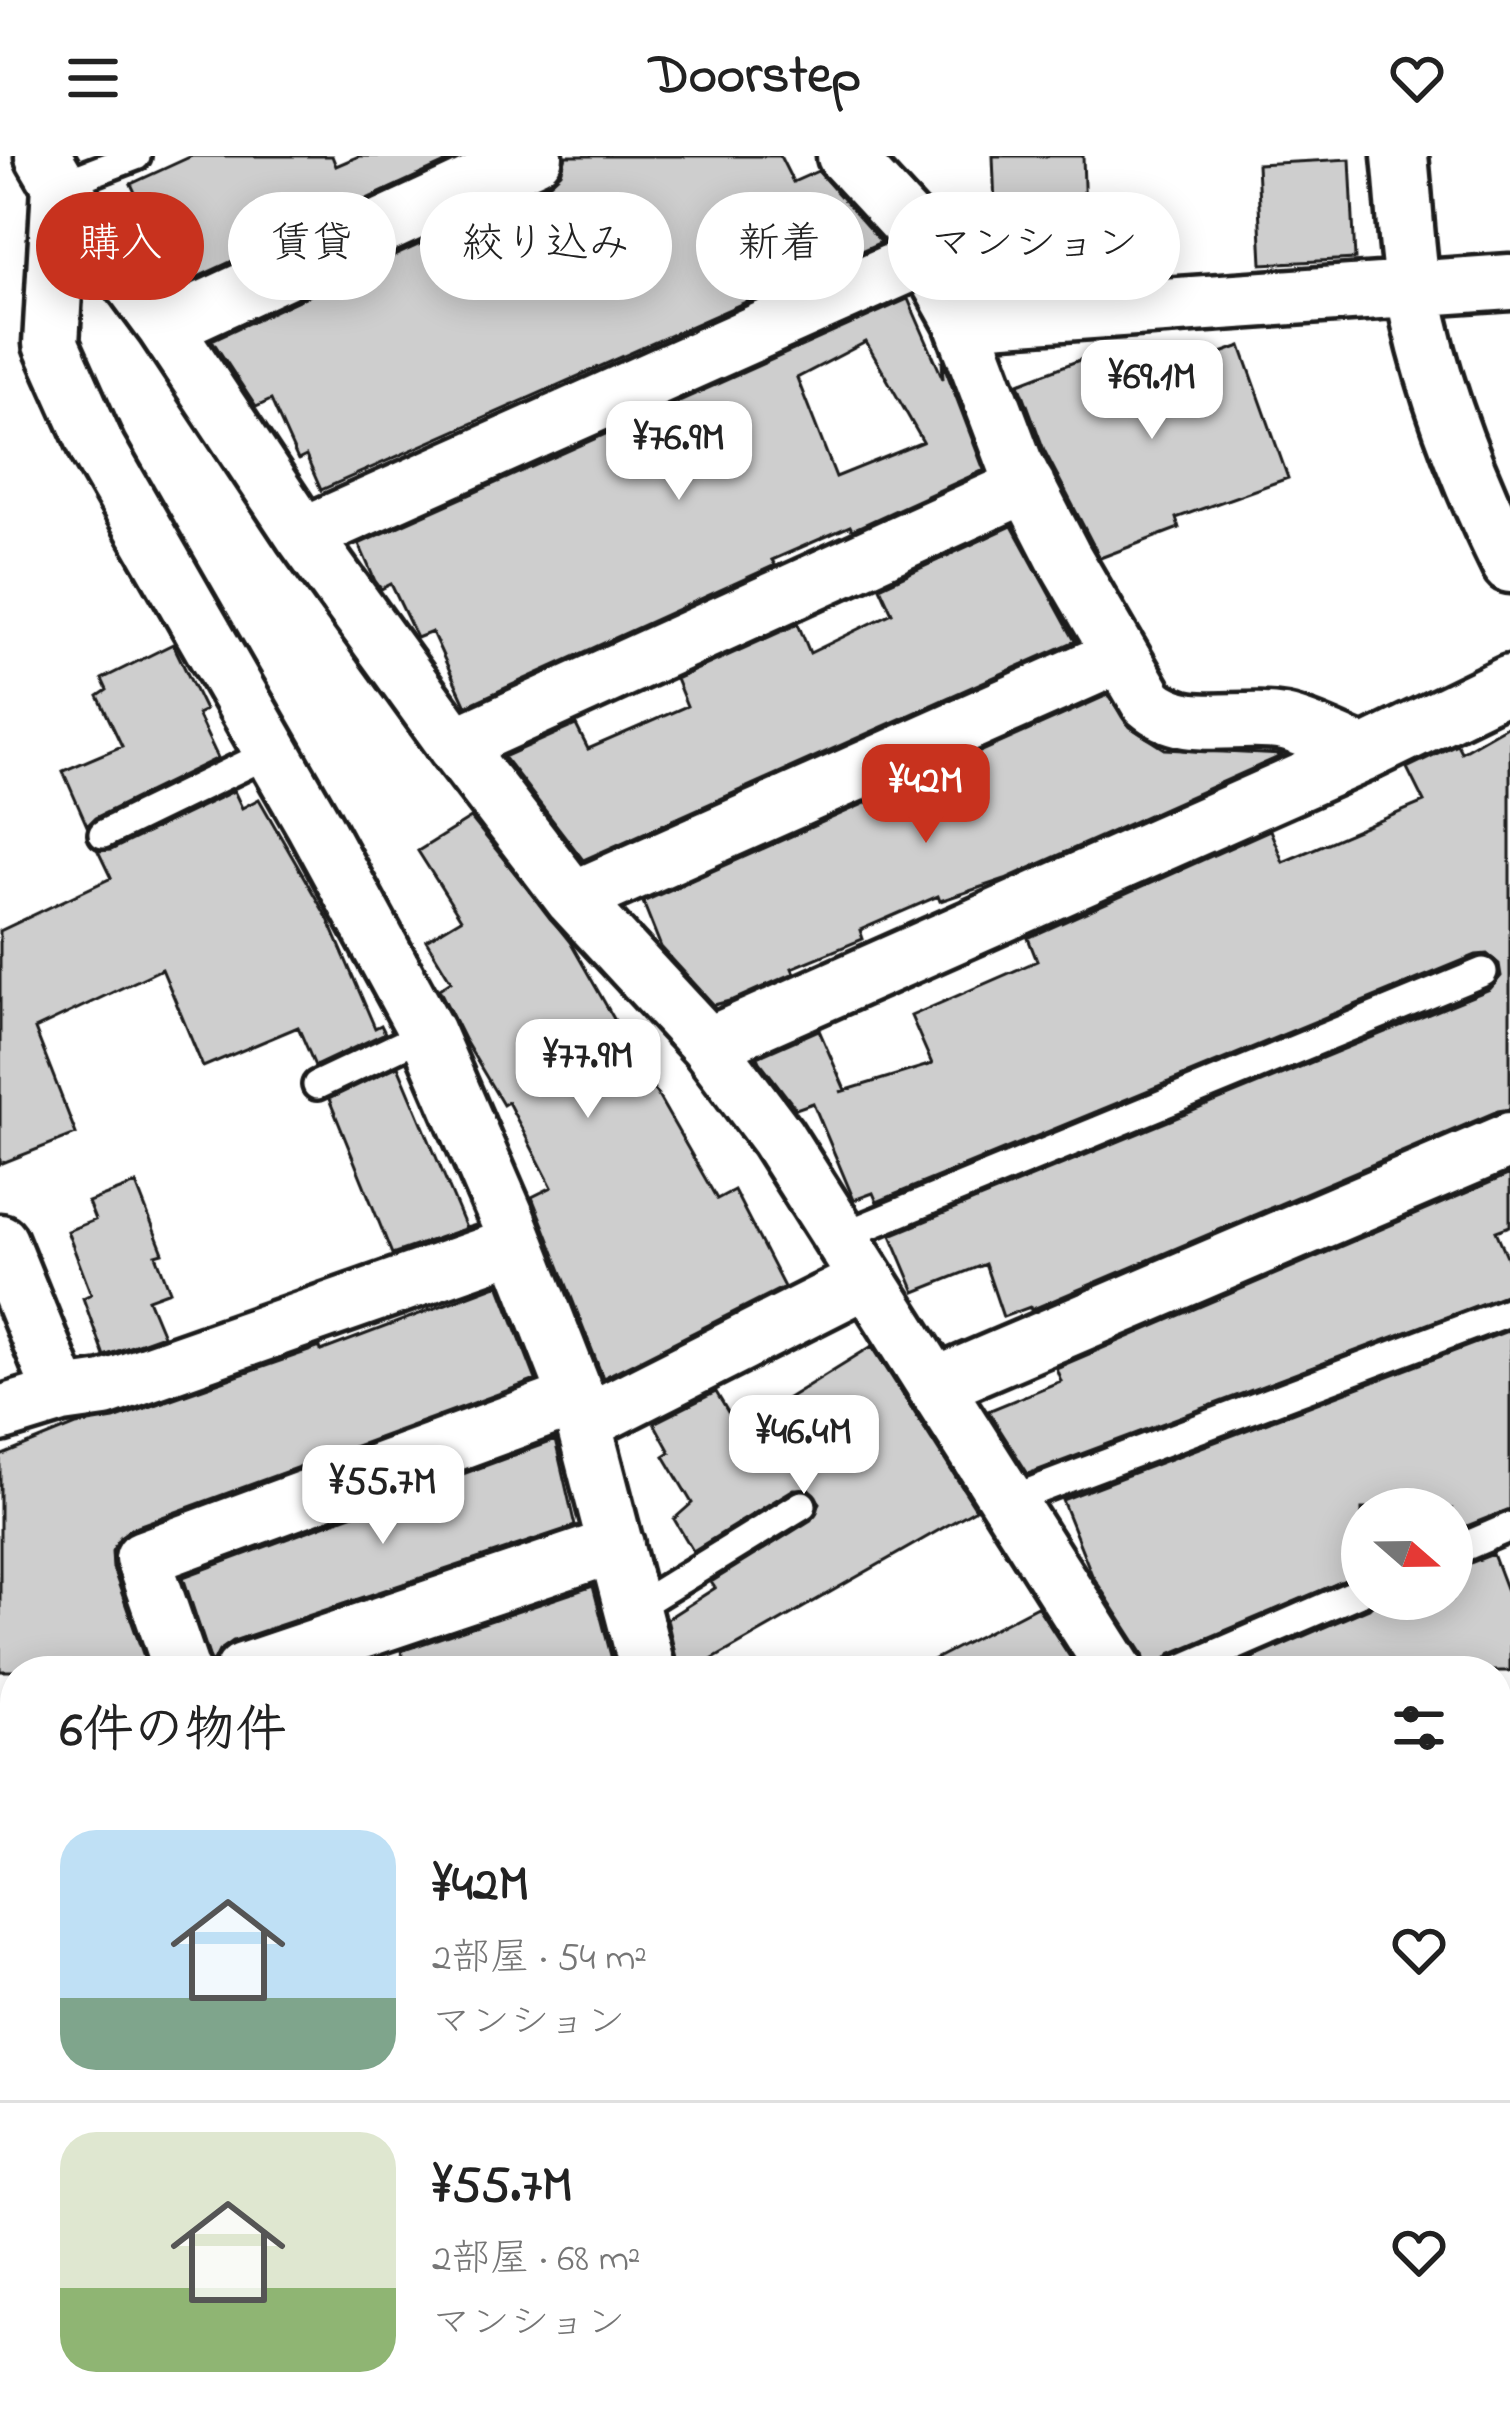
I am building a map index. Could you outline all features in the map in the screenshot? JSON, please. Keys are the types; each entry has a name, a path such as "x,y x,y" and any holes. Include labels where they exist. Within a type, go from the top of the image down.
{"street":[{"path":"165,327 536,156"},
{"path":"845,156 888,203"},
{"path":"1400,156 1413,291 1470,484 1510,566"},
{"path":"51,170 165,327 303,535 455,745 574,899 709,1046 777,1137 1106,1656"},
{"path":"51,170 51,344 98,449 314,825 427,1033 517,1244 580,1410 644,1656"},
{"path":"303,535 888,274"},
{"path":"961,320 1510,281"},
{"path":"949,300 1027,485 1148,702 1165,717 1190,723 1256,718 1291,724 1364,754"},
{"path":"455,745 1027,485"},
{"path":"574,899 1119,656"},
{"path":"709,1046 1364,754 1510,683"},
{"path":"934,1386 1510,1140"},
{"path":"0,1242 62,1395"},
{"path":"0,1414 104,1388 517,1244"},
{"path":"177,1656 142,1558 580,1410 854,1258"},
{"path":"287,1656 616,1545"}],"lane":[{"path":"51,170 136,156"},
{"path":"103,834 270,753"},
{"path":"854,1258 1483,972"},
{"path":"317,1085 427,1033"},
{"path":"1007,1501 1510,1311"},
{"path":"633,1609 802,1505"},
{"path":"1473,1543 1510,1527"},
{"path":"1212,1656 1341,1600"}],"building":[{"path":"192,156 332,156 336,166 359,156 460,156 382,192 228,192 228,263 204,274 204,192 135,192 131,184"},
{"path":"566,156 780,156 793,182 818,171 837,192 696,192 696,300 750,300 321,490 306,456 298,460 271,400 256,407 212,340 299,300 396,300 396,255 420,244 420,300 672,300 672,192 533,192 561,173"},
{"path":"993,156 1083,156 1084,192 994,192"},
{"path":"1350,159 1355,259 1262,264 1257,164"},
{"path":"864,223 881,242 864,250"},
{"path":"906,300 943,379 942,360 984,470 852,530 850,526 772,560 775,565 466,706 432,632 417,638 391,584 381,589 359,544","holes":["866,342 923,442 836,477 797,378"]},
{"path":"1241,346 1288,478 1176,518 1179,528 1100,558 1044,450 1019,383 1111,348 1124,382 1132,378 1134,384"},
{"path":"1012,526 1075,641 583,860 504,757 576,725 588,749 687,706 676,679 798,624 810,653 892,613 880,587"},
{"path":"173,644 205,710 197,714 218,758 87,826 63,771 122,746 98,696 107,690 102,679"},
{"path":"1108,695 1130,727 1165,749 1283,755 1005,879 940,901 938,896 860,930 863,939 792,968 794,973 733,1000 714,1005 661,947 643,902"},
{"path":"1510,724 1510,1109 1031,1310 1003,1317 985,1264 915,1292 891,1235 1490,989 1501,976 1499,964 1487,954 1476,955 877,1202 873,1193 854,1200 813,1103 796,1109 760,1062 758,1057 819,1030 845,1090 840,1092 932,1064 911,1016 1037,961 1028,938 1270,830 1283,862 1424,802 1407,768 1457,744 1461,752"},
{"path":"234,791 242,808 259,799 328,919 375,1028 381,1025 385,1033 315,1066 298,1027 203,1067 162,969 35,1029 76,1134 0,1164 0,931 111,878 98,851 111,850"},
{"path":"471,818 570,942 717,1199 734,1190 784,1287 603,1378 532,1197 552,1187 508,1102 503,1105 464,1039 439,989 451,981 426,940 461,919 418,851"},
{"path":"398,1066 466,1228 476,1225 392,1254 329,1099"},
{"path":"1510,1174 1510,1226 1496,1231 1510,1263 1510,1293 1028,1474 988,1411 1061,1381 1056,1368"},
{"path":"136,1184 163,1253 156,1255 170,1291 148,1299 163,1335 104,1356 83,1298 91,1294 67,1231 95,1220 88,1202"},
{"path":"499,1284 536,1380 132,1528 112,1551 113,1568 144,1656 0,1656 0,1456 76,1425 114,1419 320,1347 321,1351"},
{"path":"1510,1330 1510,1509 1473,1524 1473,1488 1341,1488 1341,1582 1169,1656 1143,1656 1092,1575 1062,1500"},
{"path":"872,1346 976,1509 718,1656 676,1656 667,1619 715,1588 711,1582 811,1520 820,1503 809,1489 794,1489 693,1551 674,1519 692,1503 664,1456 670,1452 654,1423 716,1392 738,1429"},
{"path":"555,1440 575,1526 233,1641 216,1656 209,1656 183,1577"},
{"path":"1493,1554 1510,1599 1510,1656 1257,1656 1341,1620 1473,1620 1473,1562"},
{"path":"593,1586 611,1656 403,1656 401,1651"},
{"path":"1037,1606 1069,1656 941,1656"}]}
